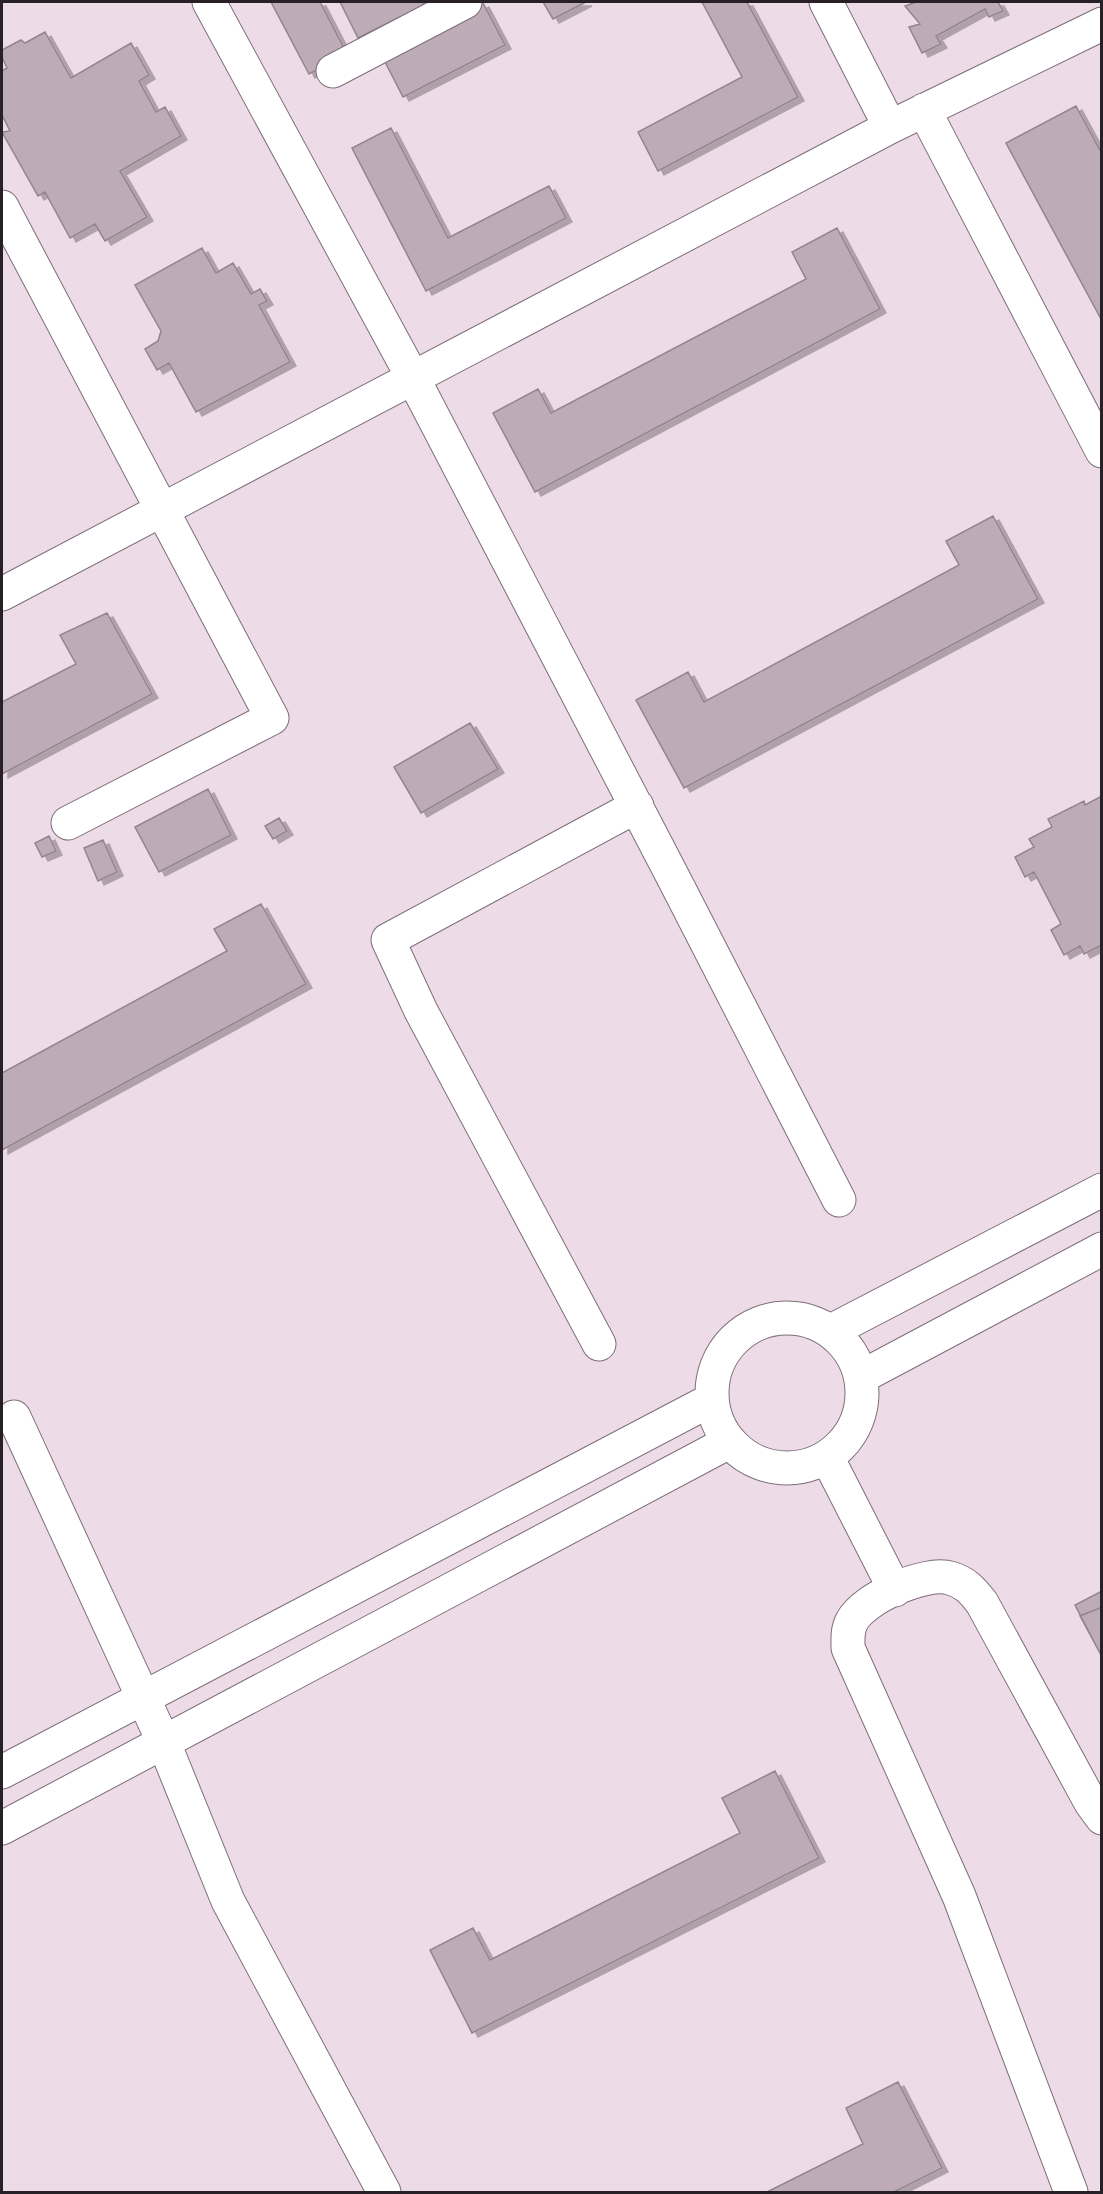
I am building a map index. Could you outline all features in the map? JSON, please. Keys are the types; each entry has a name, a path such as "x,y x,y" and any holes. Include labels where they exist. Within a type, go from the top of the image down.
{"lane":[{"path":"209,2 413,378 637,806 839,1200"},
{"path":"333,71 465,2"},
{"path":"826,2 890,127"},
{"path":"2,594 890,127 1101,24"},
{"path":"924,110 1101,451"},
{"path":"2,207 272,718 68,824"},
{"path":"599,1344 421,1011 388,940 637,806"},
{"path":"831,1331 1101,1190"},
{"path":"861,1377 1101,1249"},
{"path":"776,1318 795,1318 831,1331 845,1344 855,1360 861,1377 860,1414 852,1431 827,1457 811,1465 793,1468 775,1467 758,1463 742,1455 729,1442 714,1415 711,1400 712,1381 717,1363 727,1346 741,1333 757,1324 776,1318"},
{"path":"2,1772 711,1400"},
{"path":"14,1417 164,1743 228,1901 384,2193"},
{"path":"2,1828 729,1442"},
{"path":"827,1457 896,1590"},
{"path":"1071,2193 959,1896 848,1648 849,1628 859,1611 869,1602 926,1577 937,1576 959,1581 973,1590 1101,1818"}],"building":[{"path":"271,2 320,2 347,54 309,74"},
{"path":"340,2 422,2 424,5 358,38"},
{"path":"543,2 586,2 553,19"},
{"path":"702,2 747,2 798,97 658,171 638,132 742,77"},
{"path":"916,2 998,2 1003,11 989,17 985,9 936,36 941,44 922,53 909,27 920,24 905,6"},
{"path":"483,3 505,45 403,97 381,54"},
{"path":"45,32 71,78 131,43 149,75 139,81 156,112 165,107 181,136 120,171 147,217 105,241 95,224 70,238 45,192 38,196 2,132 10,131 2,115 2,71 7,68 2,57 2,50 21,40 25,43"},
{"path":"1076,106 1102,154 1102,321 1006,143"},
{"path":"391,128 448,238 549,186 566,218 426,291 352,148"},
{"path":"837,228 880,309 535,492 493,413 538,389 551,413 806,279 792,252"},
{"path":"202,248 216,273 233,263 251,294 260,289 267,301 259,305 290,362 196,412 169,363 157,370 145,349 158,341 161,331 135,285"},
{"path":"993,516 1038,599 684,788 636,700 688,672 704,702 959,565 946,541"},
{"path":"107,613 152,694 2,774 2,702 76,664 60,635"},
{"path":"470,723 498,769 421,813 394,767"},
{"path":"208,789 231,835 159,872 135,827"},
{"path":"1102,796 1102,945 1084,954 1080,946 1064,955 1051,930 1061,924 1034,872 1025,877 1015,857 1034,847 1029,839 1052,827 1048,819 1084,801 1085,805"},
{"path":"279,818 287,831 273,839 265,826"},
{"path":"49,836 56,851 42,857 35,843"},
{"path":"103,840 117,872 98,881 84,848"},
{"path":"261,904 306,984 2,1150 2,1073 227,951 214,929"},
{"path":"1102,1591 1102,1657 1075,1605"},
{"path":"1102,1607 1102,1657 1080,1616"},
{"path":"775,1771 819,1858 472,2033 430,1950 473,1928 490,1960 740,1833 722,1798"},
{"path":"898,2082 942,2168 894,2192 767,2192 863,2144 846,2108"}]}
